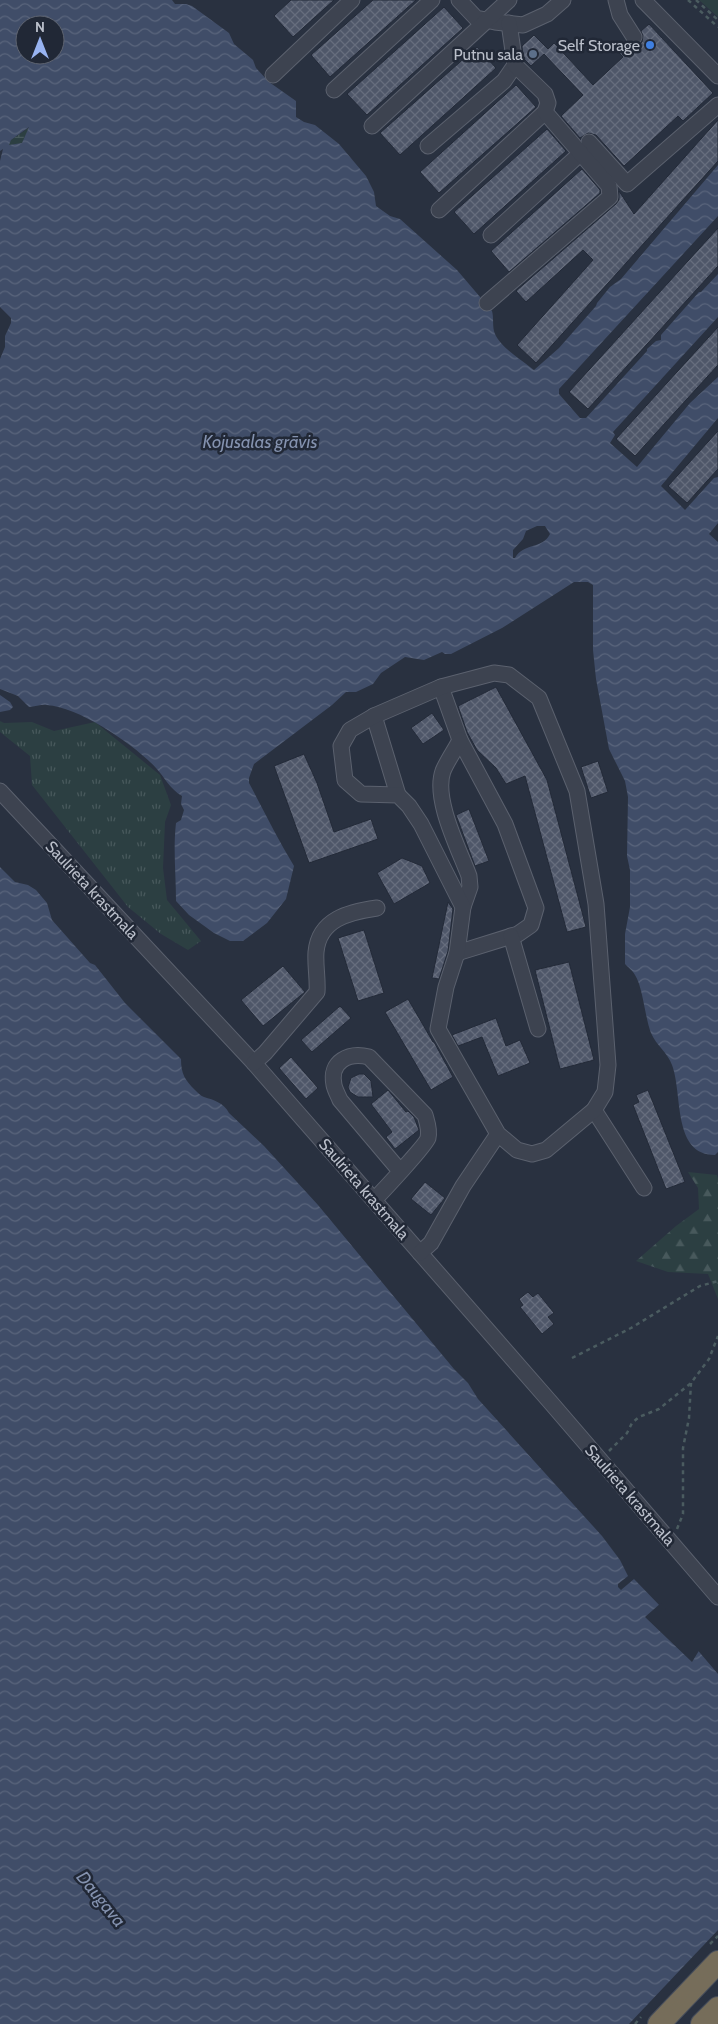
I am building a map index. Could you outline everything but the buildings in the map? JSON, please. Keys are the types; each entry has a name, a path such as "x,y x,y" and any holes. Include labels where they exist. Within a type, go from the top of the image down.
{"highway":[{"path":"659,2024 718,1962"},
{"path":"702,2024 718,2008"}],"street":[{"path":"274,75 352,0"},
{"path":"334,90 432,0"},
{"path":"459,0 476,18 523,24 547,14 563,0"},
{"path":"372,126 509,0"},
{"path":"616,0 620,15 634,37"},
{"path":"643,0 718,76"},
{"path":"439,210 545,112 548,103 545,94 515,65 509,23"},
{"path":"428,146 504,81 515,65"},
{"path":"545,112 627,184 709,108"},
{"path":"491,235 584,148"},
{"path":"487,302 610,197 609,186 584,148"},
{"path":"398,796 361,794 345,780 341,746 350,730 374,716 441,687 494,673 509,675 539,698 577,791 596,904 608,1065 605,1092 594,1110 546,1150 532,1154 517,1150 498,1134 438,1029 446,986 457,953 463,908 470,888 469,876 443,807 440,792 443,772 460,740"},
{"path":"441,687 460,740 505,824 536,908 531,924 518,934 457,953"},
{"path":"374,716 398,796 409,806 420,824 463,908"},
{"name":"Saulrieta krastmala","path":"0,791 254,1063 718,1597"},
{"path":"254,1063 265,1053 317,992 316,953 320,934 334,920 352,911 377,908"},
{"path":"511,936 538,1030"},
{"path":"374,1200 400,1171 428,1139 428,1126 425,1115 369,1057 358,1054 347,1056 338,1063 334,1075 334,1086 340,1100 400,1171"},
{"path":"594,1110 644,1188"},
{"path":"420,1252 431,1244 463,1186 498,1134"}],"path":[{"path":"688,0 718,27"},
{"path":"696,0 718,20"},
{"path":"572,1358 631,1328 700,1286 718,1281"},
{"path":"600,1460 627,1433 632,1423 649,1412 659,1409 691,1383 709,1359 718,1336"},
{"path":"668,1538 680,1526 683,1514 683,1448 689,1418 691,1383"}],"green space":[{"path":"699,0 718,0 718,17"},
{"path":"30,127 22,143 8,146 11,140"},
{"path":"0,721 4,723 32,722 54,731 95,722 160,775 171,805 165,822 163,868 167,900 201,941 188,950 161,934 128,907 32,785 30,756 0,732"},
{"path":"688,1172 717,1175 718,1179 718,1299 708,1274 668,1272 636,1261 676,1226 699,1209 698,1188"}],"water":[{"name":"Kojusalas grāvis","path":"0,0 172,0 175,4 192,6 229,33 234,44 253,60 256,68 269,82 296,101 296,117 304,122 315,125 339,144 366,176 374,192 376,206 390,216 400,219 457,270 492,311 494,331 498,339 507,349 534,370 559,348 610,287 621,279 718,165 718,216 559,389 559,394 580,418 586,418 647,349 656,341 661,340 661,335 699,292 718,274 718,317 613,432 615,435 610,443 637,467 690,403 718,377 718,418 661,486 685,510 714,478 718,477 718,523 709,534 718,542 718,1152 715,1155 701,1152 692,1145 685,1134 672,1065 651,1033 638,980 625,964 625,934 630,907 630,870 627,856 628,797 625,781 609,749 596,679 593,650 593,585 588,582 574,582 502,628 451,654 442,652 424,660 405,657 381,673 373,684 356,692 346,692 332,705 254,764 249,783 294,866 286,899 267,923 243,941 230,941 214,933 189,915 176,901 175,833 176,823 181,820 184,810 181,804 182,796 171,787 156,768 121,738 75,712 45,705 29,707 18,696 0,689 0,359 5,347 5,336 11,323 11,318 0,307 0,161 3,149 0,151","holes":["29,127 22,143 9,145 11,140","537,526 545,526 550,534 547,539 523,550 513,558 513,550 523,539 526,531"]},
{"path":"0,695 10,702 13,707 10,710 0,712"},
{"name":"Daugava","path":"0,867 15,882 28,885 36,890 47,903 52,920 90,963 95,965 125,1003 181,1059 186,1080 202,1096 222,1104 264,1146 318,1205 454,1369 468,1383 478,1399 602,1536 620,1560 628,1576 618,1584 618,1587 621,1590 634,1579 663,1609 658,1614 695,1647 718,1674 718,2024 0,2024"}],"pier":[{"path":"661,1603 666,1609 661,1614 700,1649 692,1662 645,1617"},
{"path":"718,1930 718,2024 629,2024"}],"place":[{"name":"Self Storage","path":"650,45"},
{"name":"Putnu sala","path":"533,54"}]}
